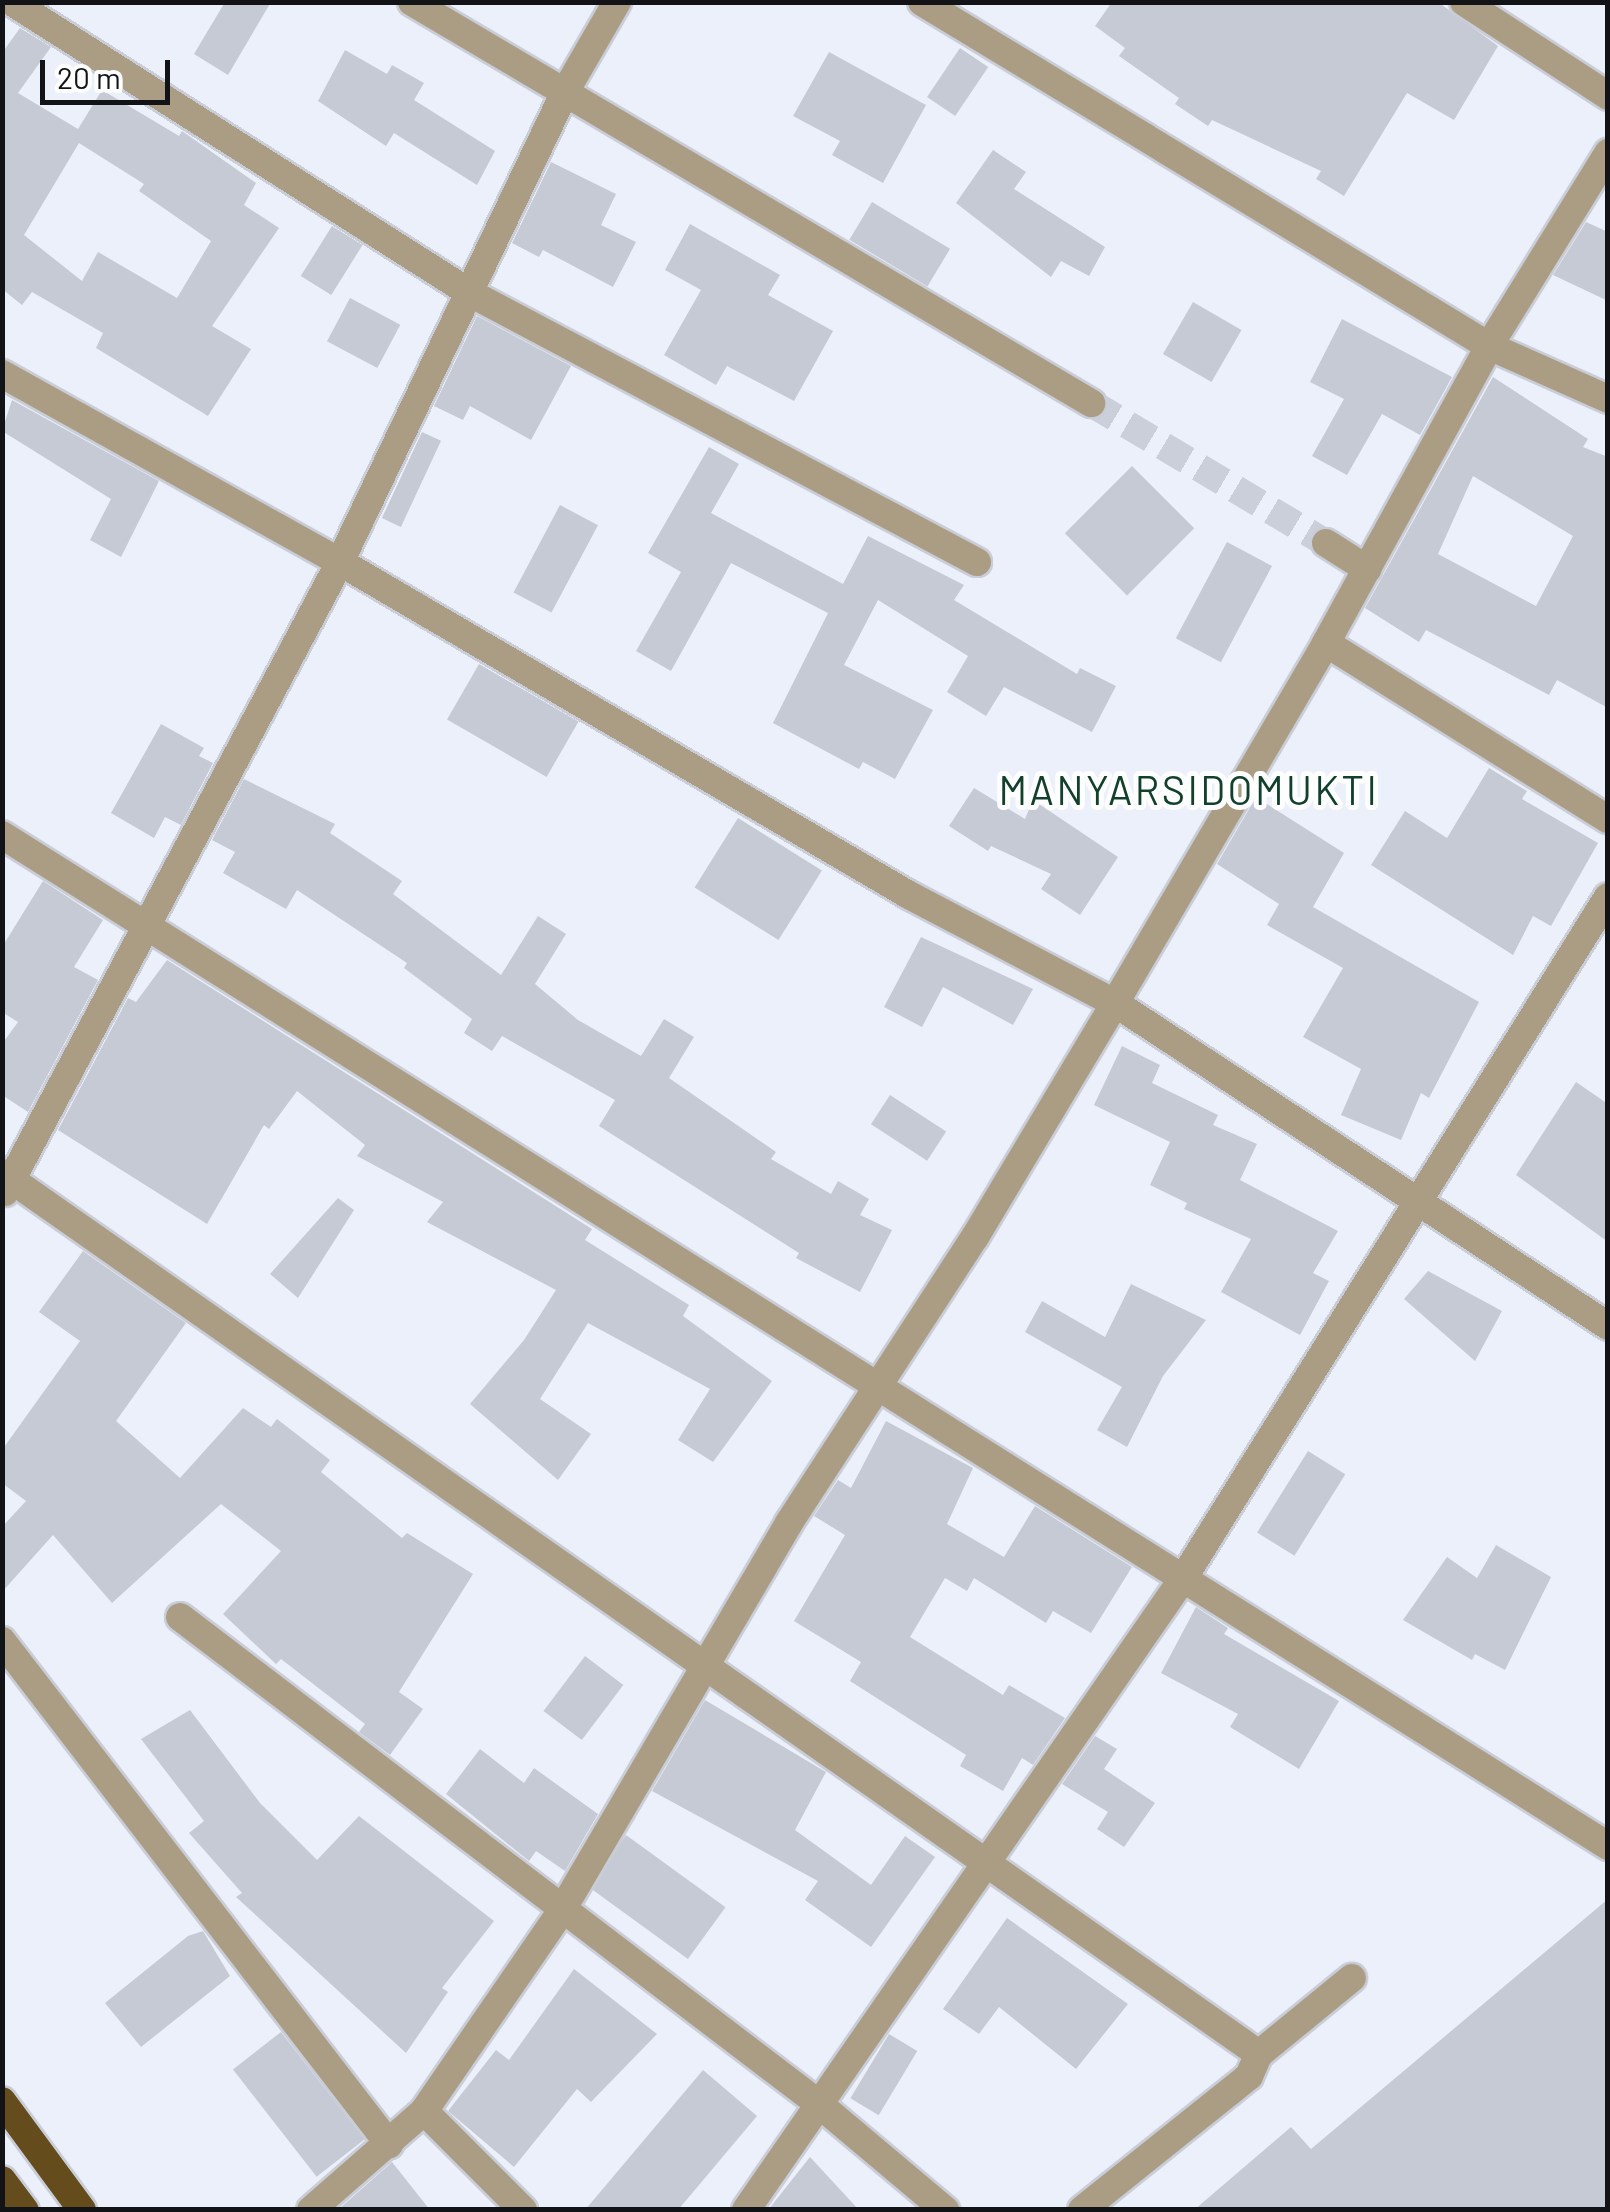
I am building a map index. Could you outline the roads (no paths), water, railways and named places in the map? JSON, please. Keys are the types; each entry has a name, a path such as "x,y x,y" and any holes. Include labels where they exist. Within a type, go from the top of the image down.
{"highway":[{"path":"2,2101 82,2210"},
{"path":"2,2180 25,2210"}],"street":[{"path":"12,2 470,293 977,562"},
{"path":"412,2 1091,403"},
{"path":"617,2 565,92 340,562 150,928 6,1183 992,1861 1260,2054"},
{"path":"922,2 1488,346 1608,399"},
{"path":"1464,2 1608,96"},
{"path":"311,2210 424,2112 562,1910 874,1386 975,1237 1115,1003 1326,643 1488,346 1608,152"},
{"path":"2,374 340,562 786,826 1115,1003 1608,1326"},
{"path":"1326,543 1368,568"},
{"path":"1326,643 1608,819"},
{"path":"2,834 1608,1846"},
{"path":"746,2210 992,1861 1184,1577 1608,897"},
{"path":"180,1617 819,2104 945,2210"},
{"path":"4,1648 390,2144"},
{"path":"1082,2210 1249,2076 1260,2054 1352,1978"},
{"path":"424,2112 524,2210"}],"tunnel":[{"path":"1091,403 1326,543"}],"district":[{"name":"MANYARSIDOMUKTI","path":"1189,789"}]}
